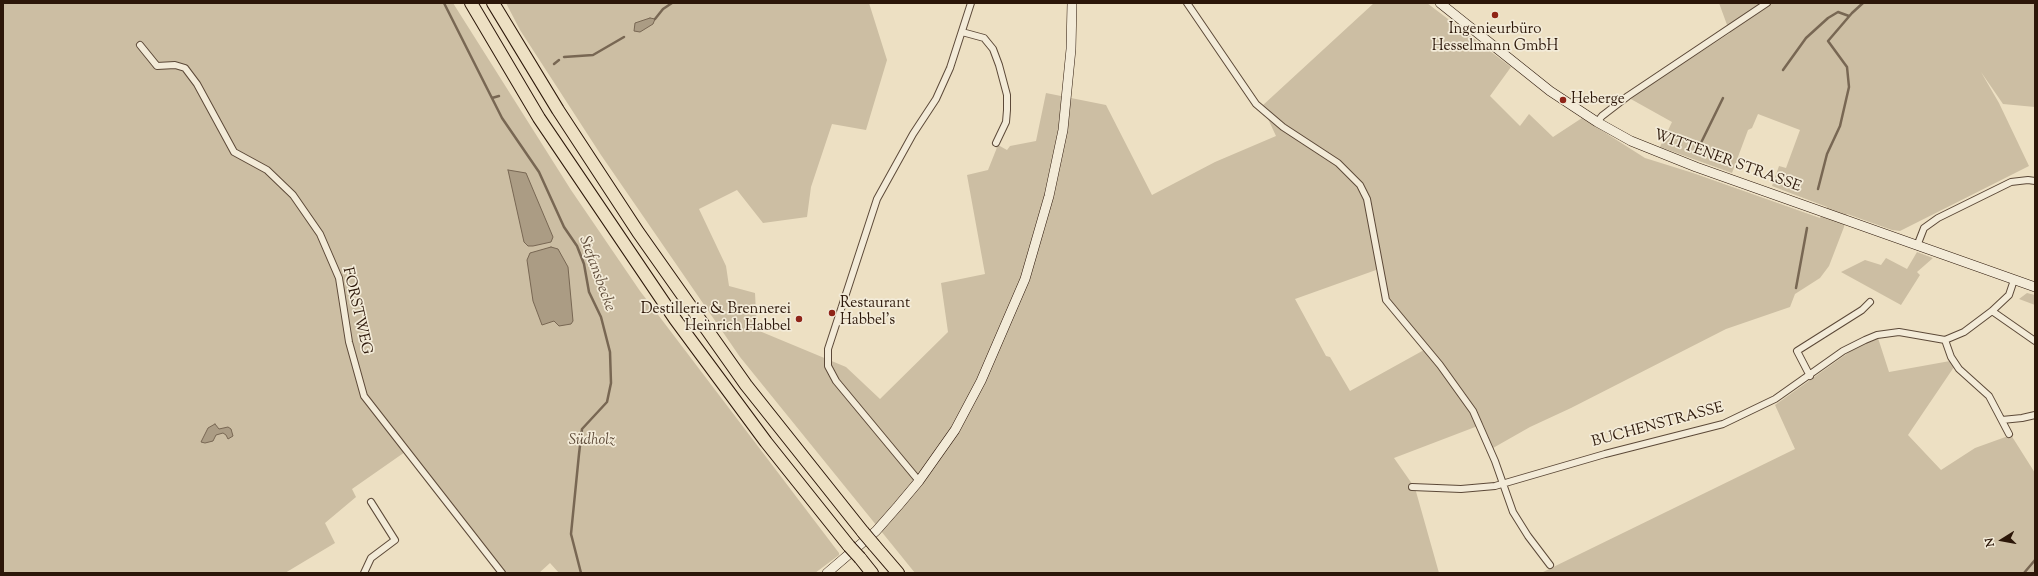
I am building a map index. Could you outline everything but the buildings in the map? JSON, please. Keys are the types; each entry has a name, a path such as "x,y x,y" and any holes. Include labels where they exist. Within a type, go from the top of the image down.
{"highway":[{"path":"471,3 543,124 675,320 766,442 872,573"},
{"path":"493,3 558,110 638,232 746,385 863,532 898,573"}],"main road":[{"path":"827,573 876,531 919,481 954,430 967,407 1025,279 1049,196 1063,130 1071,49 1072,3"},
{"name":"WITTENER STRASSE","path":"1440,3 1547,89 1597,122 1659,154 2035,287"}],"street":[{"path":"919,481 836,381 828,366 828,349 877,199 913,134 936,99 950,68 971,3"},
{"path":"1187,3 1256,104 1283,127 1338,163 1360,185 1367,199 1386,300 1440,365 1472,411 1496,461 1515,516 1550,565"},
{"path":"1597,122 1602,116 1628,96 1767,3"},
{"path":"962,32 984,38 993,49 999,65 1006,95 1007,110 1006,122 996,143"},
{"name":"FORSTWEG","path":"140,45 157,66 175,65 185,68 198,84 234,152 267,170 293,195 320,234 339,278 349,342 364,396 502,573"},
{"path":"1917,246 1924,228 1938,218 2011,182 2028,180 2035,181"},
{"path":"2009,434 1989,396 1959,369 1951,357 1945,340 1964,332 1992,311 2009,295 2014,280"},
{"path":"1810,376 1797,351 1862,310 1870,302"},
{"path":"1992,311 2035,341"},
{"name":"BUCHENSTRASSE","path":"1412,487 1461,489 1503,483 1722,424 1775,399 1810,376 1843,351 1877,335 1907,332 1945,340"},
{"path":"2002,420 2035,415"},
{"path":"364,573 371,558 395,540 371,502"}],"green space":[{"name":"Südholz","path":"3,3 453,3 571,190 640,291 839,553 839,555 815,573 559,573 550,563 539,573 505,573 405,452 352,489 356,497 325,523 335,543 285,573 3,573"},
{"path":"506,3 869,3 887,60 866,130 832,124 811,187 807,217 763,223 737,190 699,209 726,266 729,286 755,293 757,330 846,367 880,399 948,332 941,283 985,274 967,175 988,170 998,145 1007,150 1010,146 1036,141 1046,93 1106,105 1152,195 1215,162 1276,136 1262,106 1374,3 1427,3 1511,67 1490,96 1520,126 1529,114 1553,137 1582,118 1645,158 1693,173 1820,218 1827,207 1772,186 1779,166 1786,168 1800,130 1758,114 1752,128 1748,130 1732,173 1660,147 1672,122 1629,98 1730,33 1719,3 2035,3 2035,107 2003,104 1981,72 1999,103 2029,166 1900,231 1892,230 1847,214 1844,227 1829,266 1820,278 1795,294 1790,307 1726,329 1571,408 1530,427 1493,448 1483,424 1394,458 1415,488 1439,573 915,573 740,357 601,155 520,30","holes":["1378,255 1388,299 1447,379 1424,350 1350,391 1330,357 1326,356 1295,299 1376,270"]},
{"path":"1917,252 1933,258 1917,272 1920,275 1901,305 1841,272 1865,260 1881,265 1886,258 1907,269"},
{"path":"2027,293 2035,295 2035,305 2019,299"},
{"path":"1878,338 1889,372 1950,361 1954,367 1908,435 1941,470 1975,448 2011,435 2035,473 2035,573 1541,573 1795,449 1775,405 1862,343"}],"shaded area":[{"path":"650,18 655,19 653,24 640,32 634,31 635,23"},
{"path":"508,170 526,173 553,237 551,242 528,246 524,242"},
{"path":"551,247 558,249 568,267 573,321 571,324 559,326 554,321 542,325 533,301 527,260 530,253"},
{"path":"215,424 219,429 228,427 231,429 233,436 228,439 223,433 216,435 213,441 205,443 201,442 208,428"}],"waterway":[{"name":"Stefansbecke","path":"444,3 502,118 539,172 564,227 577,246 584,264 589,292 601,317 610,352 611,383 607,402 582,429 571,534 581,573"},
{"path":"655,19 663,9 672,3"},
{"path":"1818,189 1827,154 1840,126 1849,87 1847,67 1828,41 1852,13 1863,3"},
{"path":"1783,70 1806,38 1828,18 1838,12 1849,16"},
{"path":"564,57 593,55 624,37"},
{"path":"554,64 559,60"},
{"name":"Stefansbecke","path":"492,98 499,96"},
{"path":"1697,151 1723,98"},
{"path":"1796,288 1807,228"},
{"path":"2024,573 2035,560"}],"place":[{"name":"Ingenieurbüro Hesselmann GmbH","path":"1495,15"},
{"name":"Heberge","path":"1563,100"},
{"name":"Restaurant Habbel's","path":"832,313"},
{"name":"Destillerie & Brennerei Heinrich Habbel","path":"799,319"}]}
